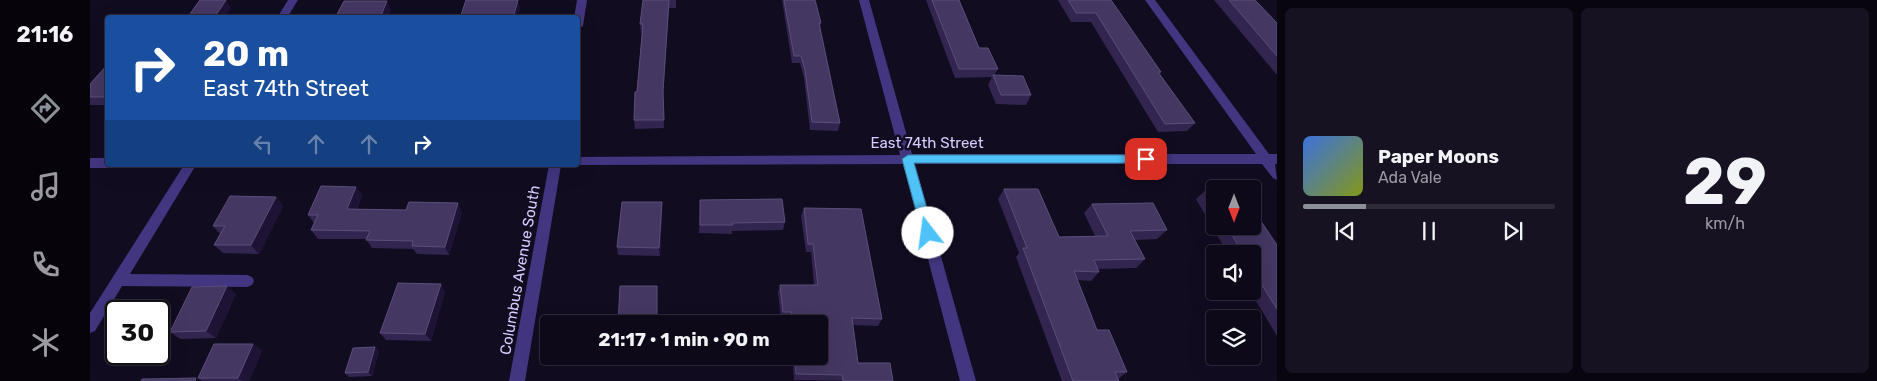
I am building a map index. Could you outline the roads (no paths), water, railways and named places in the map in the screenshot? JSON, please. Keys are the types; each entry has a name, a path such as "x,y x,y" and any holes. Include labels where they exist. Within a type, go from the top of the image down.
{"street":[{"path":"284,15 293,0"},
{"path":"580,15 582,0"},
{"path":"864,0 968,381"},
{"path":"1150,0 1271,159 1277,175"},
{"name":"East 74th Street","path":"580,162 908,159 1271,159"},
{"path":"90,163 105,163"},
{"path":"90,326 189,167"},
{"name":"Columbus Avenue South","path":"517,381 555,167"},
{"path":"119,280 247,281"}]}
